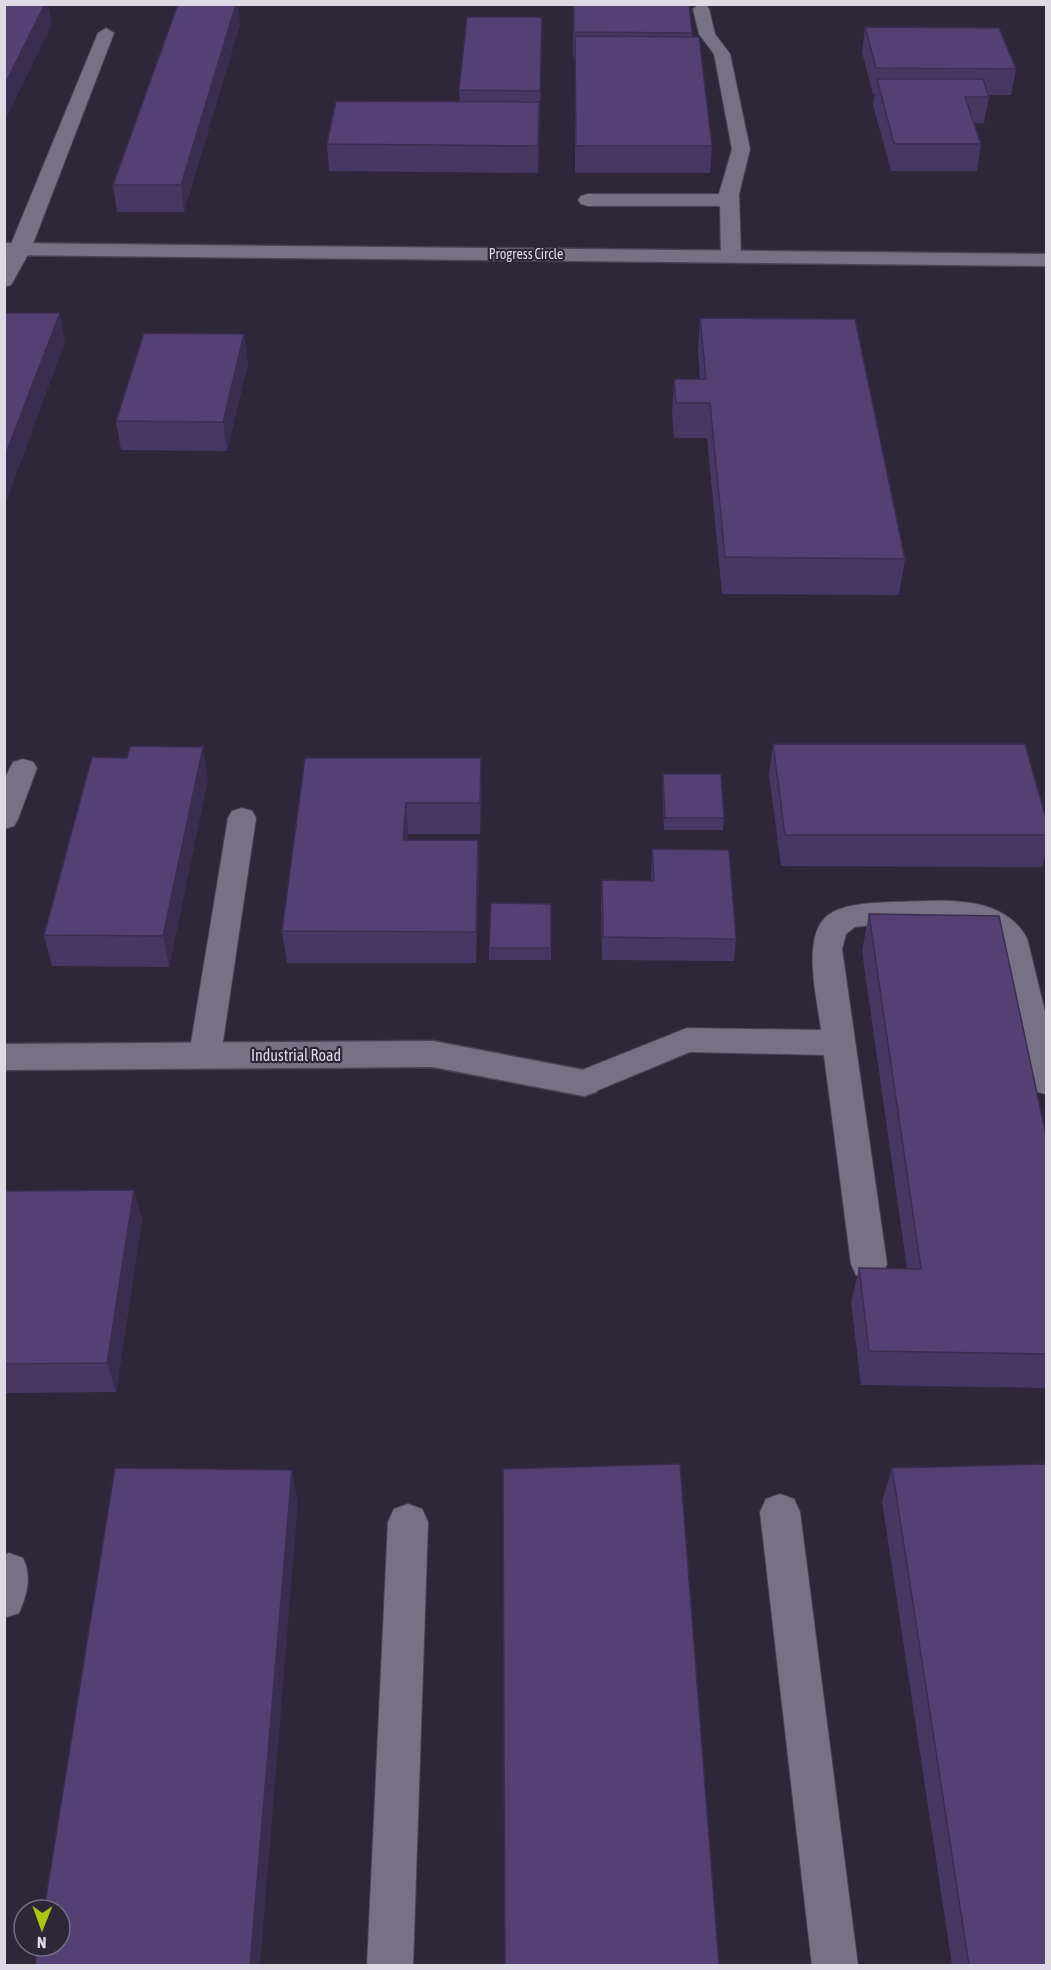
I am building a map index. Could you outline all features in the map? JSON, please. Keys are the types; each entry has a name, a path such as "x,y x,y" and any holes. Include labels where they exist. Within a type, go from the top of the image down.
{"street":[{"name":"Progress Circle","path":"13,249 1047,260"},
{"name":"Industrial Road","path":"4,1057 433,1054 584,1083"}],"lane":[{"path":"701,9 707,34 722,54 741,149 730,200 731,256"},
{"path":"4,281 13,249 106,33"},
{"path":"588,200 730,200"},
{"path":"4,819 23,768"},
{"path":"205,1055 243,818"},
{"path":"869,1264 827,949 829,936 835,926 846,918 864,914 967,913 986,916 1002,925 1012,938 1047,1082"},
{"path":"584,1083 687,1040 838,1043"},
{"path":"780,1512 835,1965"},
{"path":"390,1965 408,1522"}],"building":[{"path":"4,4 45,4 4,86"},
{"path":"178,4 236,4 181,185 113,185"},
{"path":"574,4 689,4 692,33 574,32"},
{"path":"467,17 542,17 540,91 459,90"},
{"path":"865,27 999,28 1016,69 876,68"},
{"path":"575,36 699,37 712,146 576,146"},
{"path":"877,79 983,79 989,97 965,97 981,144 894,144"},
{"path":"336,101 539,102 538,146 327,144"},
{"path":"4,313 60,313 4,458"},
{"path":"700,318 855,319 905,559 725,557 710,403 676,403 674,379 706,379"},
{"path":"144,333 244,334 223,422 116,421"},
{"path":"773,744 1025,744 1047,822 1047,835 785,835"},
{"path":"130,746 203,747 163,936 44,935 92,757 127,758"},
{"path":"305,758 481,758 480,803 406,803 403,840 478,840 476,932 282,931"},
{"path":"663,774 721,774 724,818 665,818"},
{"path":"652,849 729,850 736,939 603,937 602,880 654,881"},
{"path":"491,903 551,904 551,948 489,948"},
{"path":"869,914 999,916 1047,1140 1047,1354 869,1351 859,1268 921,1269"},
{"path":"134,1190 107,1363 4,1364 4,1191"},
{"path":"680,1464 719,1965 505,1965 503,1469"},
{"path":"1047,1464 1047,1965 969,1965 892,1468"},
{"path":"115,1468 292,1470 250,1965 35,1965 36,1958 72,1958 72,1898 46,1898"}]}
